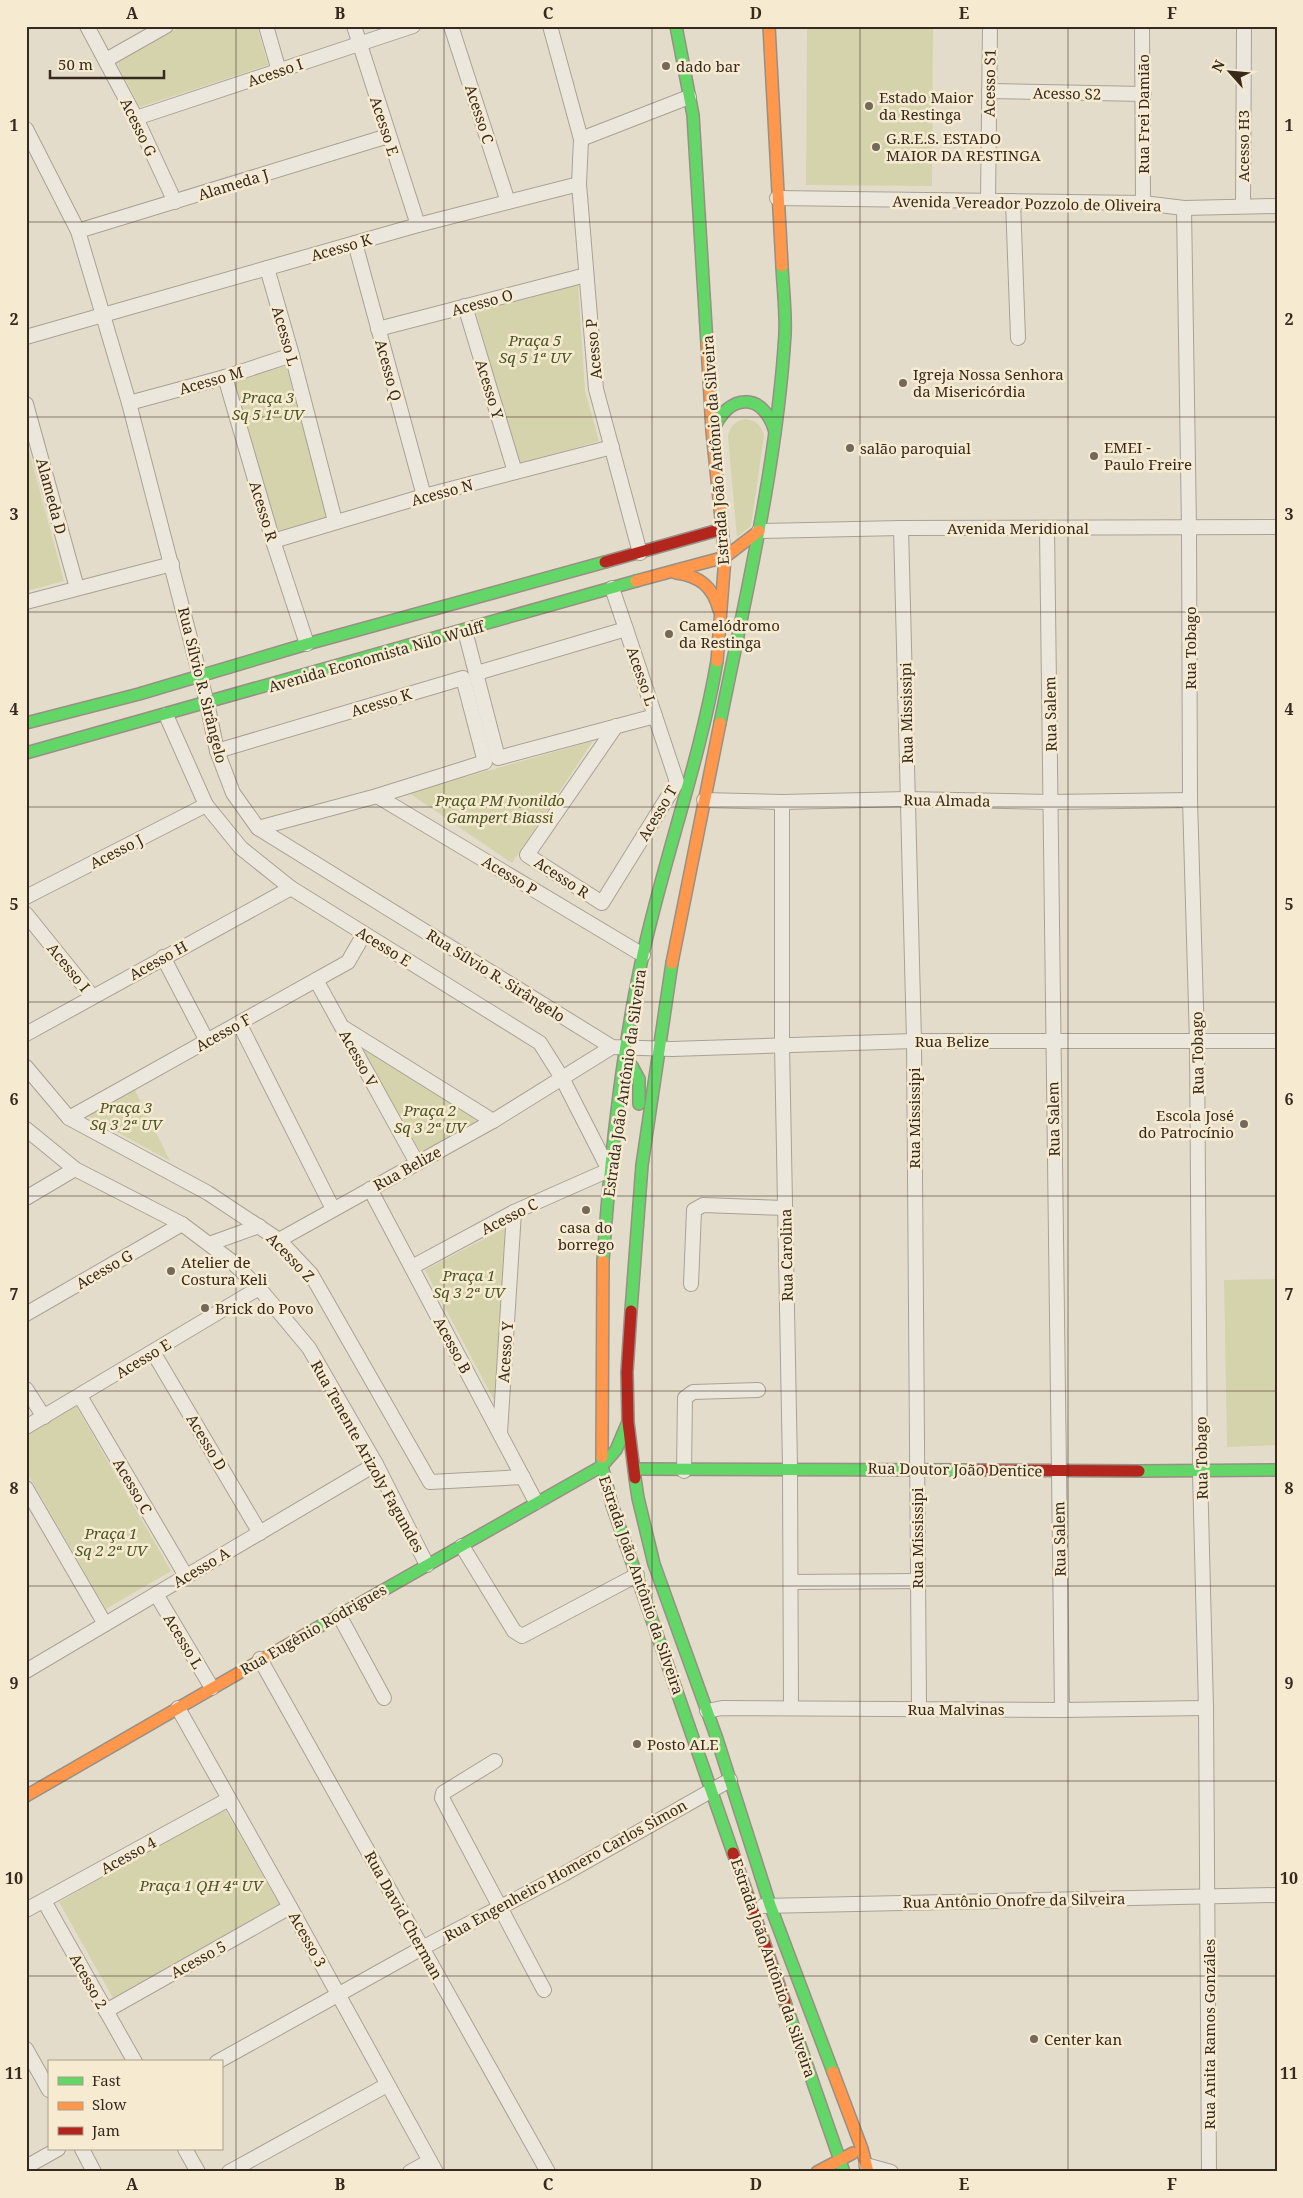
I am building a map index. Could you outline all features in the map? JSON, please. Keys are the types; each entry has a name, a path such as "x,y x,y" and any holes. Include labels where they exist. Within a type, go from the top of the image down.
{"main road":[{"name":"Estrada João Antônio da Silveira","path":"676,26 693,115 712,432 725,557 719,612 717,662 683,783 670,849 643,954 626,1047 608,1170 602,1273 602,1466 612,1505 841,2158 844,2172"},
{"name":"Estrada João Antônio da Silveira","path":"769,26 785,332 775,434 759,531 668,980 657,1048 642,1165 627,1372 628,1422 638,1498 654,1564 716,1736 770,1905 862,2149 867,2168"},
{"path":"712,432 714,422 726,407 736,402 745,401 755,403 764,408 774,425 775,434"},
{"name":"Avenida Economista Nilo Wulff","path":"26,723 722,530"},
{"path":"725,557 759,531"},
{"name":"Avenida Economista Nilo Wulff","path":"26,753 725,557"},
{"path":"673,572 686,573 699,578 709,587 716,599 719,612"},
{"path":"623,1069 632,1066 637,1071 640,1079 637,1128 642,1165"},
{"path":"602,1466 616,1450 628,1422"},
{"name":"Rua Eugênio Rodrigues","path":"26,1796 260,1659 602,1466"},
{"name":"Rua Doutor João Dentice","path":"634,1469 684,1470 790,1467 1200,1472 1277,1470"},
{"path":"672,1675 691,1667"},
{"path":"696,1744 716,1736"},
{"path":"817,2172 841,2158 862,2149"}],"street":[{"name":"Acesso G","path":"87,26 136,118 175,202"},
{"path":"106,60 166,26"},
{"path":"266,26 278,70"},
{"name":"Acesso E","path":"354,26 418,225"},
{"name":"Acesso I","path":"136,118 413,26"},
{"name":"Acesso C","path":"452,26 508,202"},
{"name":"Acesso P","path":"550,26 581,139 579,184 596,389 640,553"},
{"name":"Acesso S1","path":"988,201 990,26"},
{"name":"Rua Frei Damião","path":"1142,26 1144,94 1143,203"},
{"name":"Acesso H3","path":"1243,206 1244,26"},
{"name":"Acesso S2","path":"989,91 1144,94"},
{"path":"581,139 689,96"},
{"name":"Rua Sílvio R. Sirângelo","path":"26,129 78,231 104,314 172,564 207,703 217,751 233,793 258,828 612,1046 626,1047"},
{"name":"Alameda J","path":"78,231 388,136"},
{"name":"Acesso K","path":"104,314 418,225 579,184"},
{"name":"Avenida Vereador Pozzolo de Oliveira","path":"777,198 1143,203 1184,208 1277,206"},
{"path":"1013,201 1018,338"},
{"name":"Rua Tobago","path":"1184,208 1189,528 1190,800 1197,1042 1200,1472 1206,1708 1208,1897"},
{"name":"Acesso Q","path":"355,243 424,496"},
{"name":"Acesso L","path":"267,268 335,521"},
{"name":"Acesso O","path":"378,329 586,275"},
{"name":"Acesso Y","path":"465,306 515,472"},
{"path":"26,337 104,314"},
{"name":"Acesso M","path":"129,403 225,377 292,356"},
{"name":"Acesso R","path":"225,377 273,541 307,644"},
{"name":"Alameda D","path":"26,404 31,438 77,588"},
{"name":"Acesso N","path":"273,541 424,496 612,447"},
{"name":"Avenida Meridional","path":"759,531 901,528 1277,527"},
{"name":"Rua Mississipi","path":"901,528 914,1041 919,1708"},
{"name":"Rua Salem","path":"1047,529 1057,1471 1062,1710"},
{"path":"26,602 172,564"},
{"path":"612,588 626,629"},
{"name":"Acesso L","path":"477,673 626,629 655,716 491,760"},
{"path":"258,828 377,796 491,760 477,673 465,631"},
{"name":"Acesso K","path":"217,751 463,678 491,760"},
{"name":"Acesso E","path":"166,715 206,805 241,848 291,888 540,1043 562,1078 608,1170"},
{"name":"Acesso T","path":"602,903 683,783 655,716"},
{"name":"Acesso R","path":"602,903 527,855 616,726"},
{"name":"Acesso P","path":"377,796 643,954"},
{"name":"Rua Almada","path":"704,800 782,802 907,799 1051,802 1190,800"},
{"name":"Rua Carolina","path":"782,802 782,1045 790,1467 791,1708"},
{"name":"Acesso J","path":"26,897 206,805"},
{"name":"Acesso H","path":"26,1034 162,957 291,888"},
{"name":"Acesso I","path":"26,914 92,996"},
{"name":"Acesso F","path":"69,1118 348,962 364,934"},
{"path":"162,957 207,1041"},
{"name":"Acesso V","path":"316,980 417,1162"},
{"path":"239,1023 333,1209"},
{"path":"343,1028 493,1121"},
{"name":"Rua Belize","path":"626,1047 657,1048 914,1041 1277,1041"},
{"name":"Rua Belize","path":"279,1240 493,1121 612,1046"},
{"name":"Acesso Z","path":"26,1067 69,1118 208,1193 279,1240 311,1274 430,1482 523,1477"},
{"name":"Rua Tenente Arizoly Fagundes","path":"26,1129 75,1169 182,1224 230,1260 259,1288 308,1348 376,1464 427,1565"},
{"path":"26,1198 75,1169"},
{"name":"Acesso C","path":"412,1268 514,1212 608,1170"},
{"name":"Acesso B","path":"370,1189 536,1502"},
{"path":"691,1284 694,1210 703,1205 785,1208"},
{"name":"Acesso Y","path":"500,1432 514,1212"},
{"name":"Acesso G","path":"26,1314 182,1224"},
{"path":"209,1244 259,1226"},
{"name":"Acesso E","path":"26,1427 259,1288"},
{"name":"Acesso D","path":"153,1352 260,1533"},
{"path":"26,1389 44,1417"},
{"path":"684,1470 685,1398 688,1394 693,1392 758,1390"},
{"name":"Acesso C","path":"80,1396 186,1576"},
{"name":"Acesso A","path":"26,1671 376,1464"},
{"path":"26,1488 105,1624"},
{"path":"462,1546 514,1632 522,1636 637,1575"},
{"path":"791,1582 918,1582"},
{"name":"Acesso L","path":"156,1594 212,1688"},
{"path":"339,1615 384,1698"},
{"name":"Rua David Cherman","path":"260,1659 548,2172"},
{"name":"Acesso 3","path":"178,1708 433,2166"},
{"name":"Rua Malvinas","path":"707,1711 722,1708 1062,1710 1206,1708"},
{"path":"495,1761 442,1792 442,1798 544,1990"},
{"name":"Rua Engenheiro Homero Carlos Simon","path":"221,2060 422,1948 564,1874 730,1780"},
{"name":"Acesso 4","path":"26,1910 229,1799"},
{"name":"Rua Antônio Onofre da Silveira","path":"752,1907 770,1905 1277,1895"},
{"name":"Rua Anita Ramos Gonzáles","path":"1208,1897 1209,2172"},
{"name":"Acesso 2","path":"44,1901 133,2060"},
{"name":"Acesso 5","path":"106,2011 290,1907"},
{"path":"26,2050 48,2088"},
{"path":"228,2172 387,2084"},
{"path":"26,2167 56,2150"},
{"path":"83,2150 94,2172"},
{"path":"186,2150 198,2172"},
{"path":"410,2172 433,2166"},
{"path":"867,2168 891,2172"}],"green space":[{"path":"182,26 257,26 268,65 140,107 116,62"},
{"name":"Estado Maior da Restinga","path":"807,26 933,26 932,186 806,185"},
{"name":"Praça 5 Sq 5 1ª UV","path":"578,283 585,391 599,441 519,464 476,313"},
{"name":"Praça 3 Sq 5 1ª UV","path":"286,366 329,517 277,531 232,383"},
{"path":"745,419 757,424 764,436 751,526 737,537 728,437 734,425 738,421"},
{"path":"29,451 64,581 26,591 26,452"},
{"name":"Praça PM Ivonildo Gampert Biassi","path":"593,741 512,863 409,793"},
{"name":"Praça 2 Sq 3 2ª UV","path":"360,1046 479,1120 421,1153"},
{"name":"Praça 3 Sq 3 2ª UV","path":"135,1090 170,1161 86,1115"},
{"name":"Praça 1 Sq 3 2ª UV","path":"507,1227 494,1400 425,1270"},
{"path":"1277,1279 1277,1445 1227,1447 1224,1280"},
{"name":"Praça 1 Sq 2 2ª UV","path":"76,1406 171,1571 106,1609 26,1471 26,1435"},
{"name":"Praça 1 QH 4ª UV","path":"224,1808 279,1904 113,1998 59,1902"}],"traffic: fast":[{"path":"676,26 693,115 707,344"},
{"path":"720,723 750,578 775,432 785,334 782,266"},
{"path":"713,431 719,418 727,409 745,402 763,409 770,419 775,432"},
{"path":"26,723 139,694 307,644 605,562"},
{"path":"26,753 636,581"},
{"path":"603,1261 617,1106 635,992 661,880 701,735 717,661"},
{"path":"631,1311 642,1165 672,963"},
{"path":"623,1069 632,1066 639,1079 639,1104"},
{"path":"308,1633 602,1466 616,1450 627,1424"},
{"path":"602,1457 602,1466 612,1505 733,1853"},
{"path":"634,1469 971,1470"},
{"path":"1139,1471 1277,1470"},
{"path":"635,1478 654,1564 716,1736 770,1905 833,2072"},
{"path":"785,2002 844,2172"}],"traffic: slow":[{"path":"769,26 782,266"},
{"path":"707,344 712,431 725,557 717,661"},
{"path":"636,581 725,557 759,531"},
{"path":"676,573 692,577 704,584 713,595 719,610"},
{"path":"672,963 720,723"},
{"path":"602,1457 603,1261"},
{"path":"26,1796 308,1633"},
{"path":"833,2072 862,2149 868,2172"},
{"path":"817,2172 853,2153"}],"traffic: jam":[{"path":"605,562 722,529"},
{"path":"631,1311 627,1372 628,1422 635,1478"},
{"path":"971,1470 1139,1471"},
{"path":"733,1853 785,2002"}],"place":[{"name":"dado bar","path":"666,66"},
{"name":"Estado Maior da Restinga","path":"869,106"},
{"name":"G.R.E.S. ESTADO MAIOR DA RESTINGA","path":"876,147"},
{"name":"Igreja Nossa Senhora da Misericórdia","path":"903,383"},
{"name":"salão paroquial","path":"850,448"},
{"name":"EMEI - Paulo Freire","path":"1094,456"},
{"name":"Camelódromo da Restinga","path":"669,634"},
{"name":"Escola José do Patrocínio","path":"1244,1124"},
{"name":"casa do borrego","path":"586,1210"},
{"name":"Atelier de Costura Keli","path":"171,1271"},
{"name":"Brick do Povo","path":"205,1308"},
{"name":"Posto ALE","path":"637,1744"},
{"name":"Center kan","path":"1034,2039"}]}
